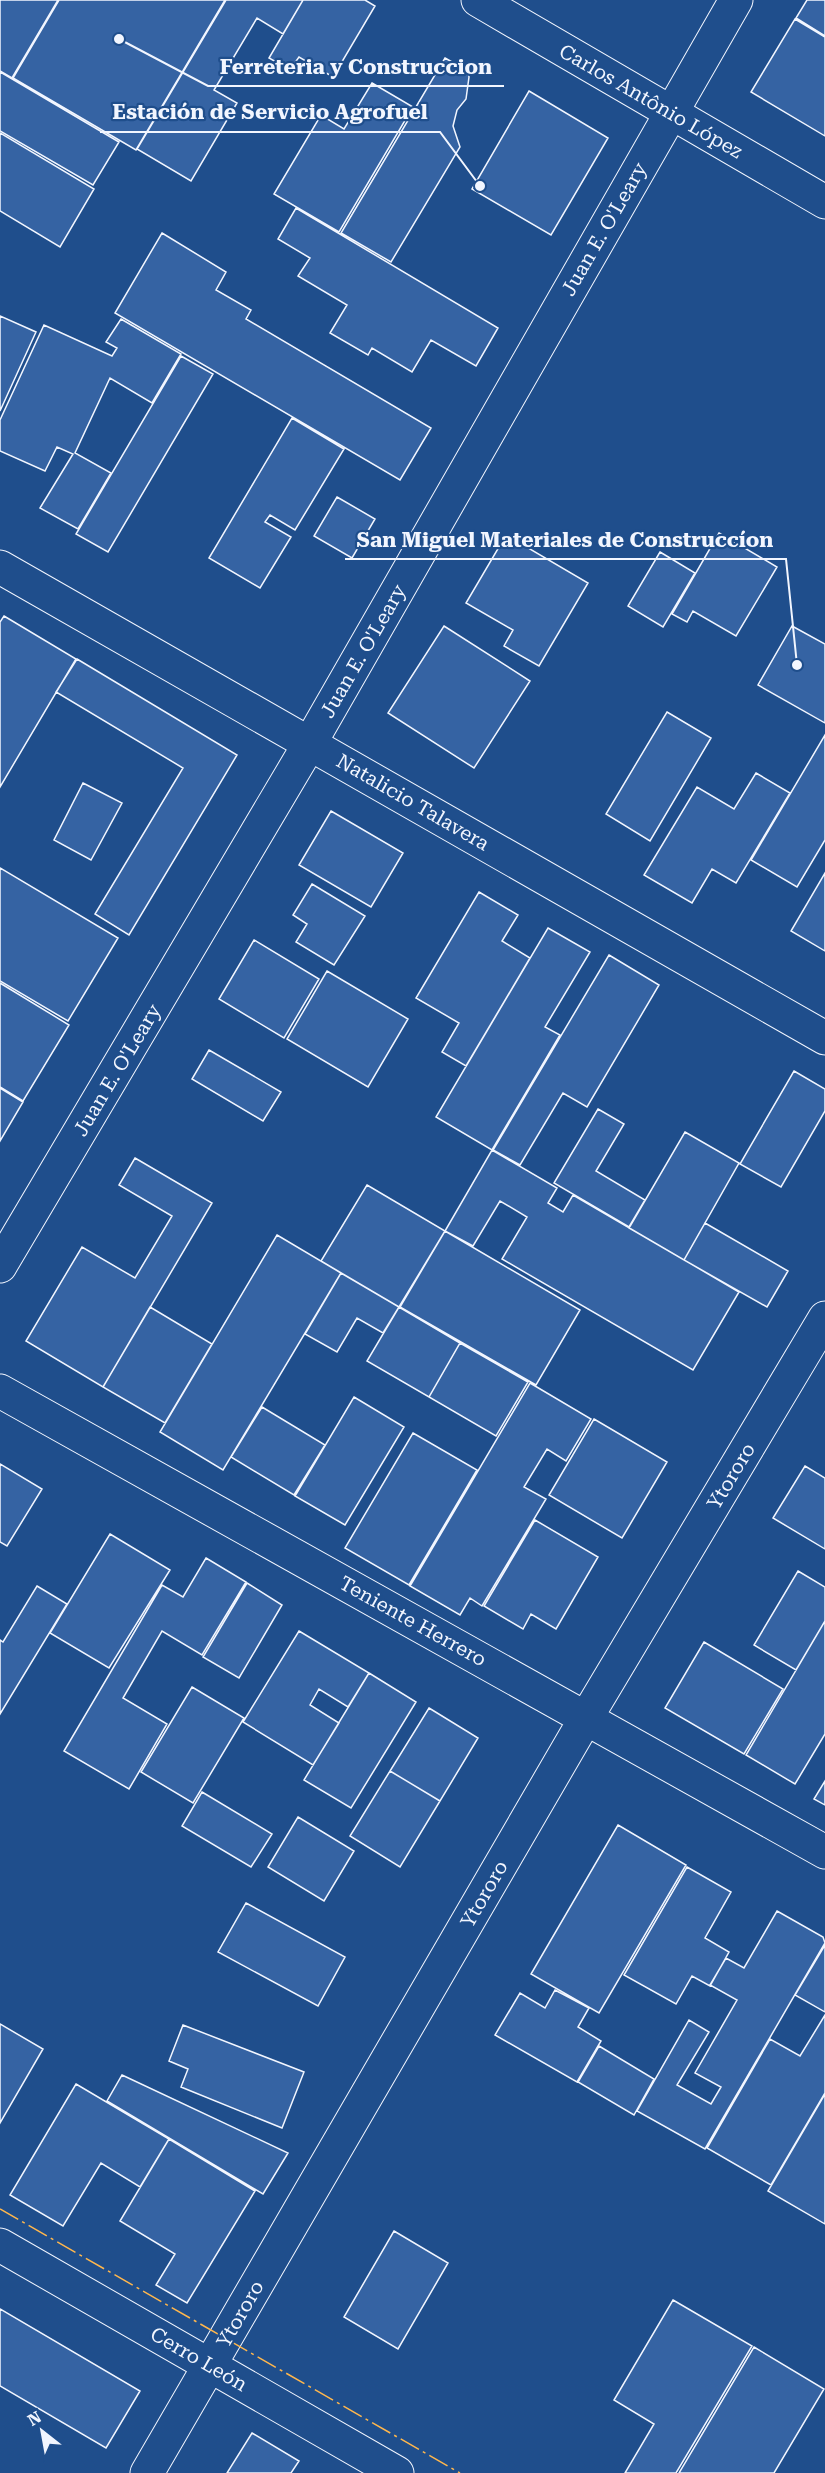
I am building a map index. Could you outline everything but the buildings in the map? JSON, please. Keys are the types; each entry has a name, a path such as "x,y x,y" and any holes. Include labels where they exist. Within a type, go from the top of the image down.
{"street":[{"name":"Carlos Antônio López","path":"478,0 825,202"},
{"name":"Juan E. O'Leary","path":"0,1266 310,743 736,0"},
{"name":"Natalicio Talavera","path":"0,567 825,1038"},
{"name":"Ytororo","path":"147,2473 586,1718 825,1318"},
{"name":"Teniente Herrero","path":"0,1391 825,1852"},
{"name":"Cerro León","path":"0,2245 398,2473"}],"power":[{"path":"0,2209 460,2473"}],"place":[{"name":"Ferreteria y Construccion","path":"119,39"},
{"name":"Estación de Servicio Agrofuel","path":"480,186"},
{"name":"San Miguel Materiales de Construccíon","path":"797,665"}]}
